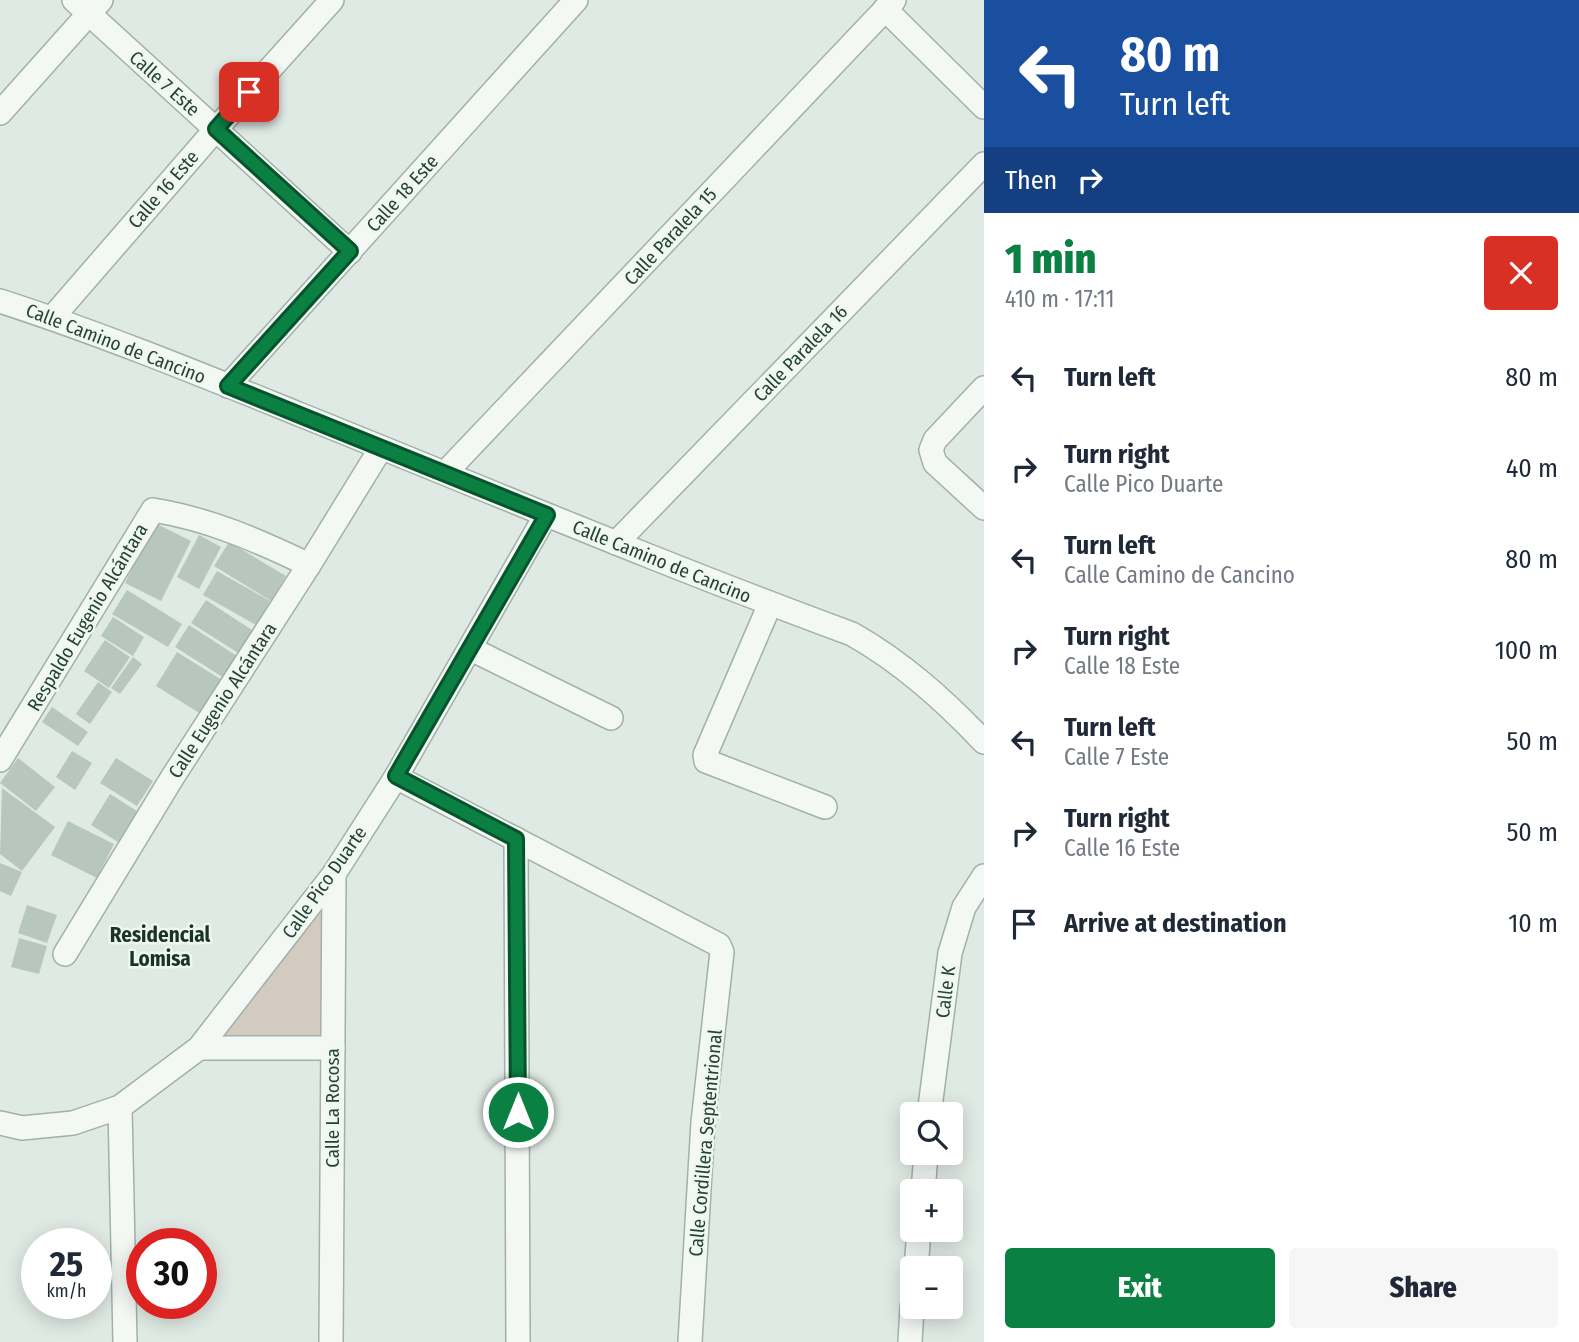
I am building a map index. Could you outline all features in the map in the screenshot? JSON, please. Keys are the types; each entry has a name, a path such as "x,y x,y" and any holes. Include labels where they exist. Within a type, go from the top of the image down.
{"street":[{"name":"Calle 16 Este","path":"52,317 332,0"},
{"name":"Calle 18 Este","path":"228,386 576,0"},
{"name":"Calle 7 Este","path":"88,5 216,129 350,251"},
{"path":"0,113 88,5"},
{"path":"889,5 984,107"},
{"name":"Calle Paralela 15","path":"446,472 889,5"},
{"name":"Calle Paralela 16","path":"616,543 984,164"},
{"name":"Calle Camino de Cancino","path":"0,301 52,317 446,472 616,543 852,634 884,652 919,680 984,742"},
{"path":"984,388 935,440 931,450 935,463 984,508"},
{"name":"Calle Eugenio Alcántara","path":"65,954 172,778 382,448"},
{"name":"Respaldo Eugenio Alcántara","path":"0,760 153,510 243,534 309,565"},
{"name":"Calle Pico Duarte","path":"0,1124 22,1128 73,1123 120,1107 199,1048 334,874 396,776 547,515"},
{"path":"770,604 705,755 706,761 825,807"},
{"path":"471,649 611,718"},
{"path":"396,776 516,839 519,1342"},
{"name":"Calle Cordillera Septentrional","path":"516,839 719,946 722,952 704,1122 690,1342"},
{"name":"Calle La Rocosa","path":"331,1342 334,874"},
{"name":"Calle K","path":"931,1102 950,953 964,907 984,876"},
{"path":"199,1048 333,1048"},
{"path":"120,1107 125,1342"},
{"path":"910,1342 911,1319"}],"shaded area":[{"path":"327,892 320,1045 212,1043"}],"building":[{"path":"155,523 191,541 161,601 125,583"},
{"path":"199,535 221,547 199,589 177,577"},
{"path":"229,542 286,576 271,601 214,566"},
{"path":"217,571 270,601 256,625 203,595"},
{"path":"127,590 182,624 168,647 112,614"},
{"path":"206,600 252,630 238,653 191,623"},
{"path":"113,617 144,637 133,656 101,636"},
{"path":"189,625 237,656 224,678 175,647"},
{"path":"105,640 130,657 109,688 84,671"},
{"path":"177,652 222,680 201,714 156,686"},
{"path":"133,657 142,664 120,694 111,688"},
{"path":"98,682 112,692 90,724 76,714"},
{"path":"52,707 88,732 78,746 42,722"},
{"path":"72,751 92,763 75,790 56,777"},
{"path":"18,758 55,787 36,811 0,783"},
{"path":"116,758 153,781 137,806 100,783"},
{"path":"2,788 55,827 22,871 0,854"},
{"path":"110,794 137,811 118,842 91,825"},
{"path":"68,821 114,844 97,878 51,855"},
{"path":"0,863 22,872 11,896 0,891"},
{"path":"27,905 57,915 47,943 18,933"},
{"path":"19,938 47,946 39,974 11,967"}],"district":[{"name":"Residencial Lomisa","path":"160,947"}],"route":[{"path":"249,92 216,129 350,251 228,386 547,515 396,776 516,839 518,1112"}]}
